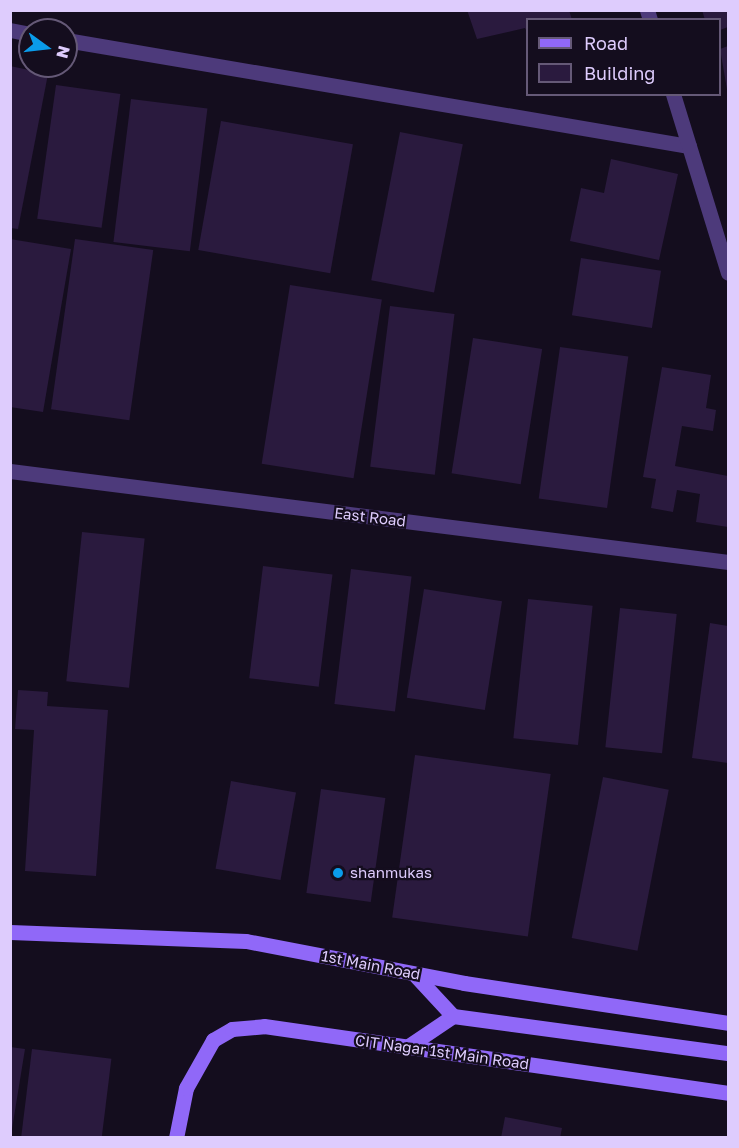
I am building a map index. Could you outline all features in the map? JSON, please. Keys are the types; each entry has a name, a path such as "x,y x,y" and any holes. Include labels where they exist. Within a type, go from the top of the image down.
{"main road":[{"name":"1st Main Road","path":"10,932 246,941 414,974 729,1023"},
{"path":"414,974 453,1016"},
{"path":"406,1047 453,1016 605,1034 729,1053"},
{"name":"CIT Nagar 1st Main Road","path":"176,1137 186,1088 213,1040 232,1029 264,1026 729,1094"}],"street":[{"path":"78,42 689,146"},
{"path":"674,96 729,273"},
{"name":"East Road","path":"10,471 729,562"}],"building":[{"path":"467,10 569,10 571,18 526,18 526,30 525,28 477,39"},
{"path":"702,10 728,10 728,27 721,30 721,18 704,18"},
{"path":"728,46 728,95 721,55 721,49"},
{"path":"10,66 18,68 18,78 47,78 18,229 10,228"},
{"path":"56,85 120,94 102,228 37,219"},
{"path":"131,99 207,108 190,251 113,242"},
{"path":"221,121 353,144 330,273 198,250"},
{"path":"400,132 463,144 434,292 371,280"},
{"path":"611,159 678,174 659,260 570,241 581,188 604,193"},
{"path":"10,239 71,249 43,412 10,407"},
{"path":"75,239 153,250 129,420 51,409"},
{"path":"581,258 661,271 652,328 572,315"},
{"path":"290,285 382,300 354,478 262,464"},
{"path":"390,306 455,314 435,475 370,467"},
{"path":"473,338 542,349 521,484 452,473"},
{"path":"560,347 628,357 607,508 539,499"},
{"path":"662,367 711,375 706,408 716,410 713,431 682,426 675,466 728,476 728,527 696,522 700,494 677,490 673,512 651,508 656,479 643,477"},
{"path":"82,532 145,539 129,688 66,681"},
{"path":"263,566 332,575 319,687 249,678"},
{"path":"351,569 412,576 395,711 334,704"},
{"path":"424,589 502,601 485,710 407,698"},
{"path":"528,599 593,606 578,745 513,738"},
{"path":"620,608 677,614 662,753 605,747"},
{"path":"710,623 728,626 728,763 692,758"},
{"path":"18,690 48,692 47,706 108,710 96,876 25,871 34,730 15,729"},
{"path":"415,755 551,774 528,936 392,917"},
{"path":"603,777 669,790 637,951 572,938"},
{"path":"231,781 296,792 281,880 216,869"},
{"path":"321,789 385,798 371,902 306,893"},
{"path":"10,1047 25,1049 12,1129 10,1129"},
{"path":"32,1049 111,1059 102,1138 21,1138"},
{"path":"505,1117 562,1128 560,1138 501,1138"}],"place":[{"name":"shanmukas","path":"338,873"}]}
